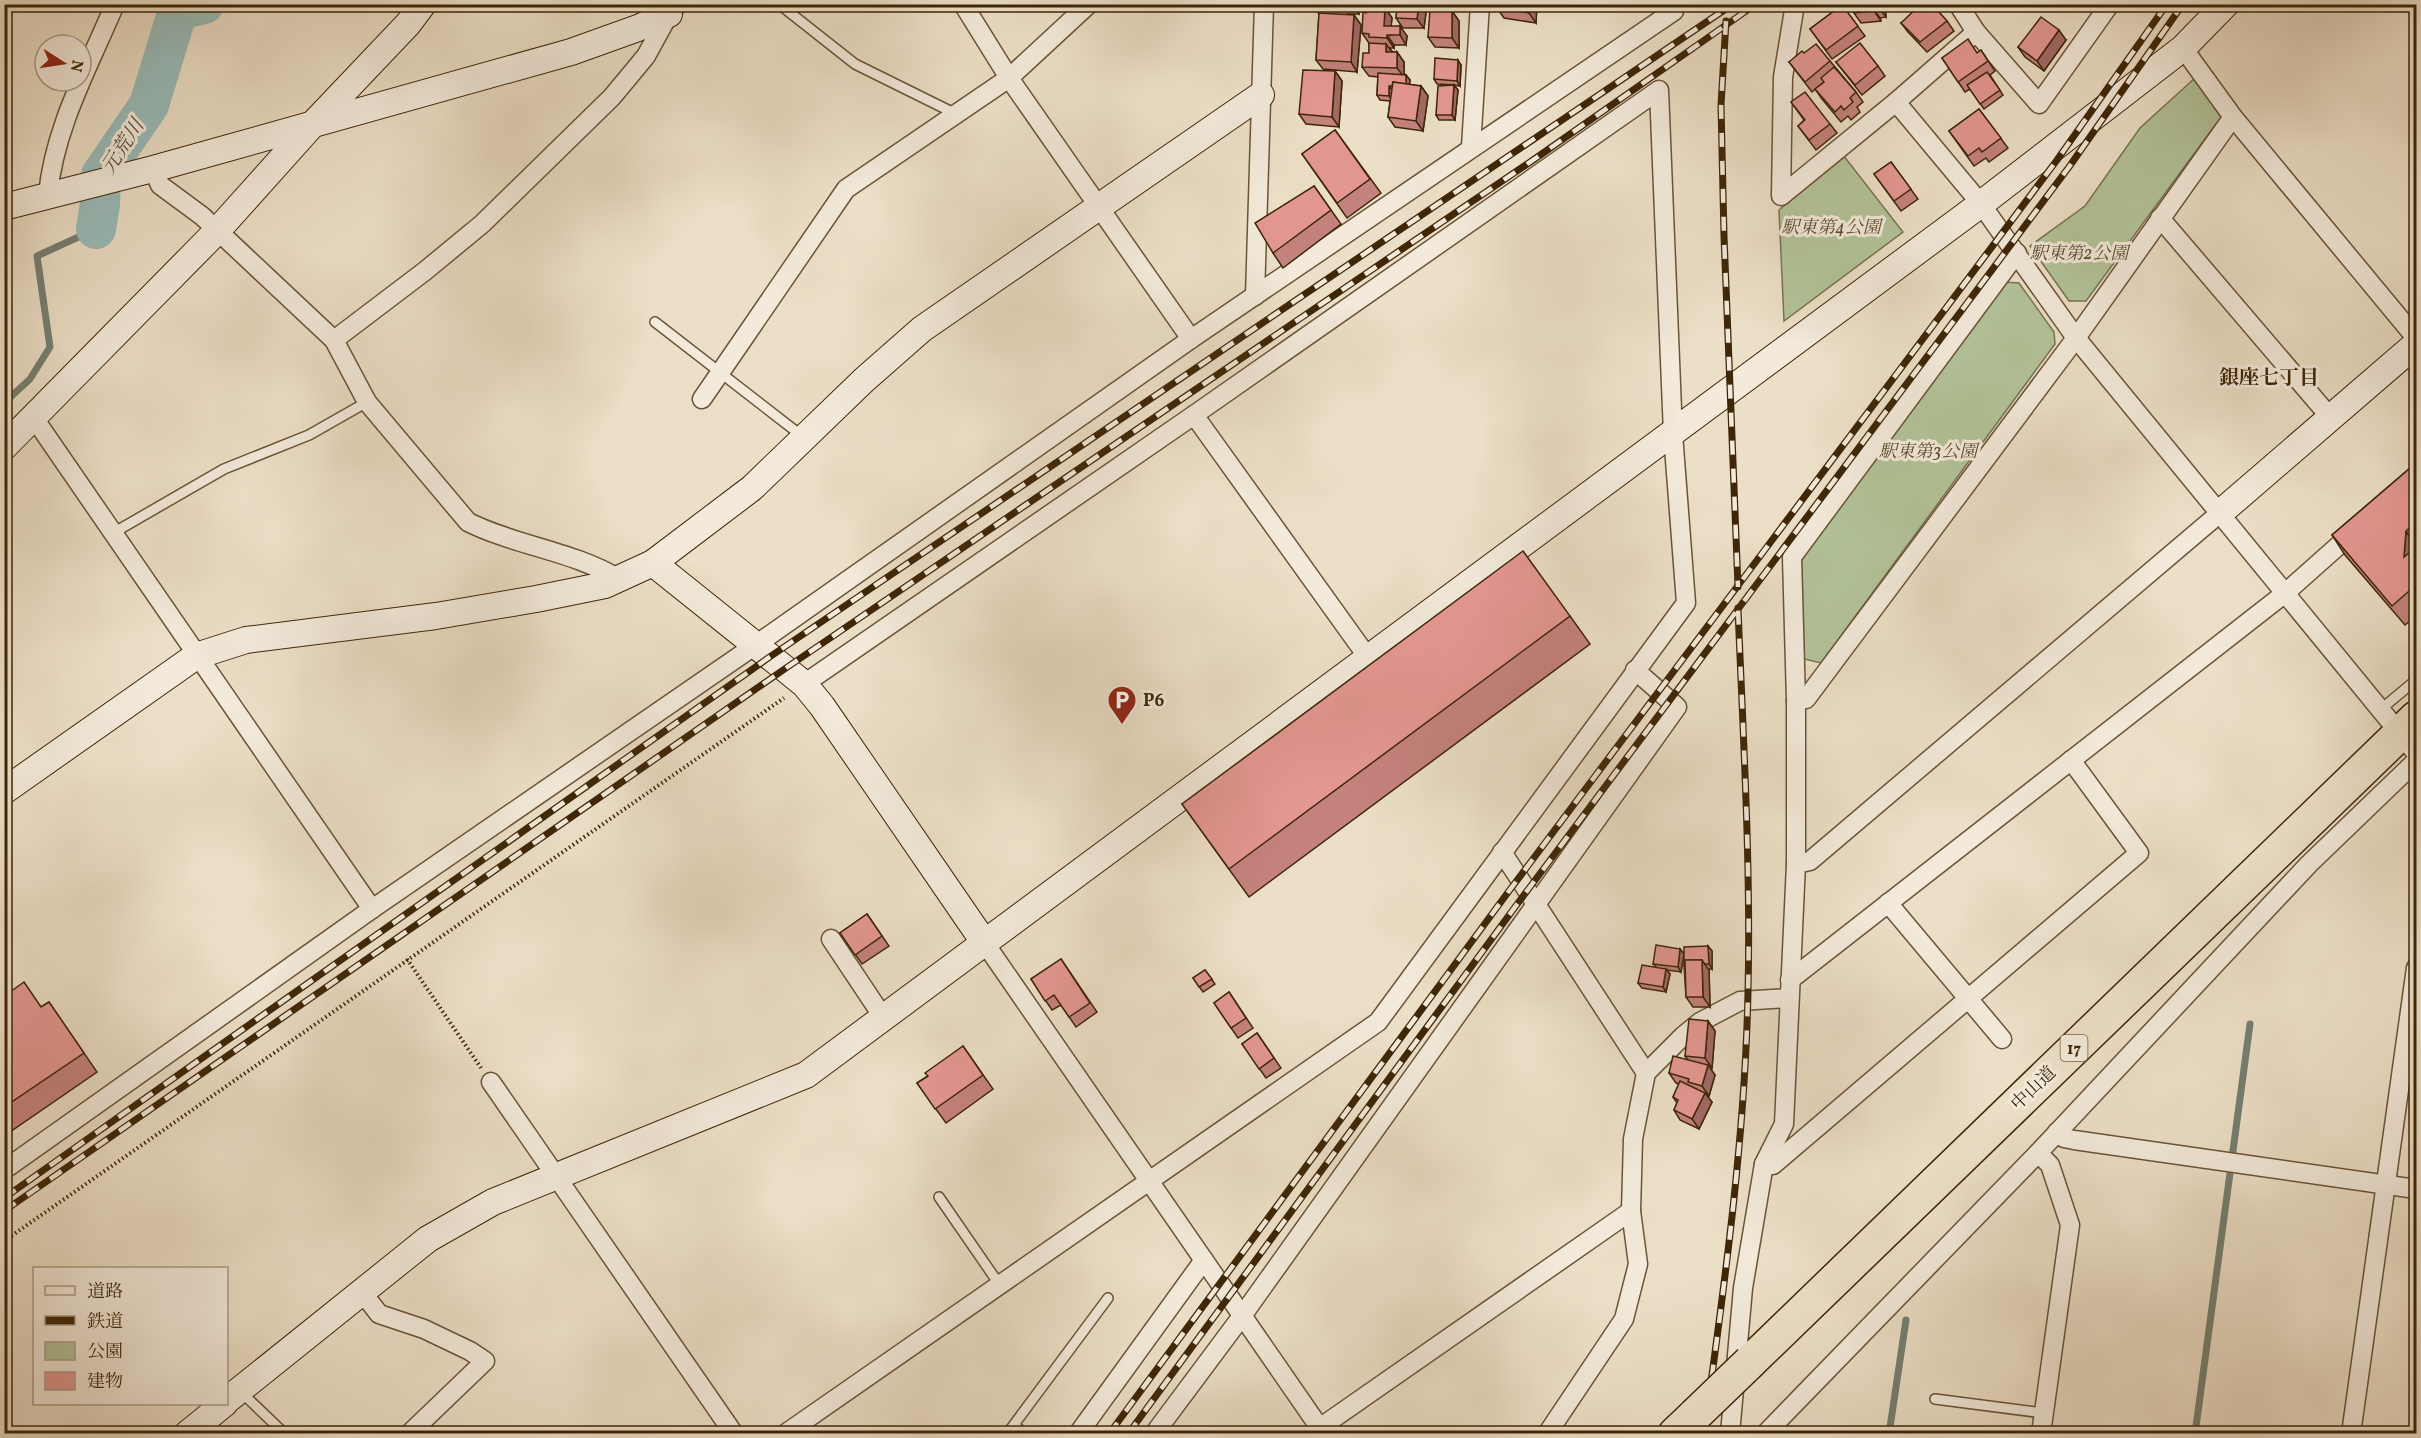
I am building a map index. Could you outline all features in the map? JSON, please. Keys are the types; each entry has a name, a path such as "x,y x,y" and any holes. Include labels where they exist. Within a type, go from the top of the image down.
{"highway":[{"name":"中山道","path":"1685,1424 2403,728"}],"street":[{"path":"48,195 50,169 60,133 115,4"},
{"path":"4,447 217,231 312,125 408,24 423,4"},
{"path":"963,4 1009,78 1191,339"},
{"path":"702,399 846,189 1009,78 1089,4"},
{"path":"1256,296 1264,4"},
{"path":"1471,147 1480,4"},
{"path":"4,1170 372,909 757,644 1191,339 1674,11 1675,4"},
{"path":"1795,4 1783,77 1781,196 1896,102 1976,32"},
{"path":"1958,4 1976,32 2039,104 2110,4"},
{"path":"230,1399 428,1239 493,1202 806,1076 1981,204 2183,48 2226,4"},
{"path":"4,207 153,169 571,52 638,28 674,9"},
{"path":"334,340 425,271 482,224 612,97 646,56 674,9"},
{"path":"2183,48 2233,117 2416,338"},
{"path":"784,1434 1378,1022 1686,603 1672,434 1659,90 804,684"},
{"path":"4,791 196,656 246,640 436,616 605,585 653,563 752,488 864,380 922,329 1261,95"},
{"path":"1896,102 1981,204 2076,338 2284,594 2403,728"},
{"path":"1796,701 1806,699 2076,338 2233,117"},
{"path":"153,169 160,185 202,216 334,340 367,402 468,522 491,534 600,568 619,579"},
{"path":"2160,218 2330,417"},
{"path":"1730,1434 1743,1288 1764,1164 1784,1124 1796,864 1796,701 1792,557 2017,253"},
{"path":"1796,864 1810,861 2416,344"},
{"path":"1194,415 1369,659"},
{"path":"34,418 372,909"},
{"path":"1547,1434 1624,1319 1638,1264 1631,1211 1633,1138 1646,1072 1700,1022 1740,1001 1790,989 1888,903 2284,594 2373,516"},
{"path":"653,563 757,644 804,684 822,706 1204,1260 1318,1432 1631,1211"},
{"path":"1154,1434 1242,1316 1677,707 1635,670"},
{"path":"1764,1164 1773,1165 2139,853 2071,760"},
{"path":"1765,1434 2038,1153 2309,864 2416,761"},
{"path":"1502,852 1646,1072"},
{"path":"1888,903 2002,1039"},
{"path":"831,939 883,1017"},
{"path":"2351,1434 2416,968"},
{"path":"491,1082 734,1434"},
{"path":"2057,1132 2064,1138 2074,1140 2416,1189"},
{"path":"2038,1153 2050,1165 2070,1225 2041,1434"},
{"path":"1078,1434 1204,1260"},
{"path":"362,1292 379,1314 424,1329 470,1351 485,1361 410,1434"},
{"path":"187,1434 223,1405"}],"lane":[{"path":"779,4 855,64 956,114"},
{"path":"655,322 804,438"},
{"path":"113,533 224,469 309,435 367,402"},
{"path":"2403,728 2416,680"},
{"path":"939,1197 999,1284"},
{"path":"1007,1434 1108,1298"},
{"path":"230,1399 285,1434"},
{"path":"1935,1399 2043,1413"},
{"path":"1014,1425 1025,1434"}],"path":[{"path":"4,1241 804,684"},
{"path":"407,959 491,1082"}],"green space":[{"name":"駅東第2公園","path":"2196,77 2224,113 2086,301 2069,301 2030,246 2085,206 2140,128"},
{"name":"駅東第4公園","path":"1843,155 1903,232 1784,321 1779,210"},
{"name":"駅東第3公園","path":"2004,282 2019,283 2054,332 2055,344 1821,663 1804,659 1801,558"}],"building":[{"path":"1371,4 1393,4 1393,6 1371,7"},
{"path":"1397,4 1419,4 1417,19 1396,18"},
{"path":"1497,4 1530,4 1529,13 1497,8"},
{"path":"1853,4 1879,4 1879,8 1873,8 1874,11 1854,13"},
{"path":"1921,4 1932,4 1947,21 1920,42 1901,23"},
{"path":"1842,5 1858,26 1826,50 1810,29"},
{"path":"1366,7 1385,8 1384,26 1400,26 1400,35 1387,35 1387,38 1369,37 1369,34 1362,33 1363,12 1366,13"},
{"path":"1430,10 1452,11 1452,38 1428,37"},
{"path":"1319,13 1354,15 1351,62 1316,60"},
{"path":"2041,17 2059,30 2037,61 2018,47"},
{"path":"1968,39 1977,53 1981,50 1988,61 1958,82 1942,58"},
{"path":"1369,43 1386,44 1386,52 1397,52 1397,68 1362,67 1363,53 1369,53"},
{"path":"1860,43 1878,66 1855,85 1836,62"},
{"path":"1816,44 1830,61 1805,82 1789,62 1802,51 1804,53"},
{"path":"1435,58 1458,60 1457,81 1434,79"},
{"path":"1834,67 1856,92 1850,98 1853,102 1844,110 1841,106 1835,112 1815,89 1824,82 1821,78"},
{"path":"1303,70 1335,71 1332,117 1299,114"},
{"path":"1987,72 2000,90 1980,104 1967,85"},
{"path":"1378,73 1406,75 1406,84 1393,82 1392,86 1389,86 1389,96 1377,95"},
{"path":"1393,82 1421,86 1416,121 1388,117"},
{"path":"1454,85 1452,115 1436,115 1438,86"},
{"path":"1805,92 1830,124 1809,140 1798,126 1805,120 1791,102"},
{"path":"1979,109 2001,138 1982,152 1979,148 1968,156 1949,131"},
{"path":"1335,130 1370,179 1337,203 1302,154"},
{"path":"1891,162 1911,189 1894,201 1874,174"},
{"path":"1314,186 1331,210 1273,253 1255,223"},
{"path":"2416,463 2416,522 2406,531 2404,557 2416,547 2416,585 2392,606 2332,535"},
{"path":"1523,551 1570,616 1229,869 1182,804"},
{"path":"867,914 882,936 855,955 840,933"},
{"path":"1656,945 1680,949 1678,967 1653,964"},
{"path":"1708,946 1709,964 1705,964 1702,960 1685,960 1684,965 1684,947"},
{"path":"1061,959 1090,1003 1069,1017 1054,995 1045,1001 1031,979"},
{"path":"1685,960 1702,960 1703,997 1686,997"},
{"path":"1642,965 1666,969 1663,987 1638,983"},
{"path":"1205,970 1212,979 1199,987 1193,978"},
{"path":"24,982 41,1007 49,1002 84,1053 4,1107 4,984 10,992"},
{"path":"1229,992 1246,1018 1231,1028 1214,1003"},
{"path":"1689,1019 1708,1021 1705,1058 1685,1056"},
{"path":"1257,1033 1274,1058 1259,1069 1242,1044"},
{"path":"963,1046 983,1075 935,1109 917,1083 928,1076 925,1073"},
{"path":"1673,1056 1708,1065 1702,1086 1669,1073"},
{"path":"1680,1081 1705,1093 1692,1119 1674,1110 1678,1100 1673,1097"}],"waterway":[{"name":"元荒川","path":"96,229 101,175 149,105 178,10 204,4"},
{"name":"元荒川","path":"4,403 30,379 50,347 37,256 96,229"},
{"path":"2195,1434 2250,1024"},
{"path":"1889,1434 1906,1320"}],"railway":[{"path":"4,1198 771,656 1733,4"},
{"path":"4,1211 786,668 1536,158 1756,4"},
{"path":"1109,1434 1506,895 2057,160 2167,4"},
{"path":"1128,1434 1518,903 2069,167 2183,4"},
{"path":"1726,21 1721,105 1738,587"},
{"path":"1704,1434 1738,1158 1746,1047 1748,896 1738,608"}],"place":[{"name":"P6","path":"1122,726"}],"district":[{"name":"銀座七丁目","path":"2269,377"}]}
